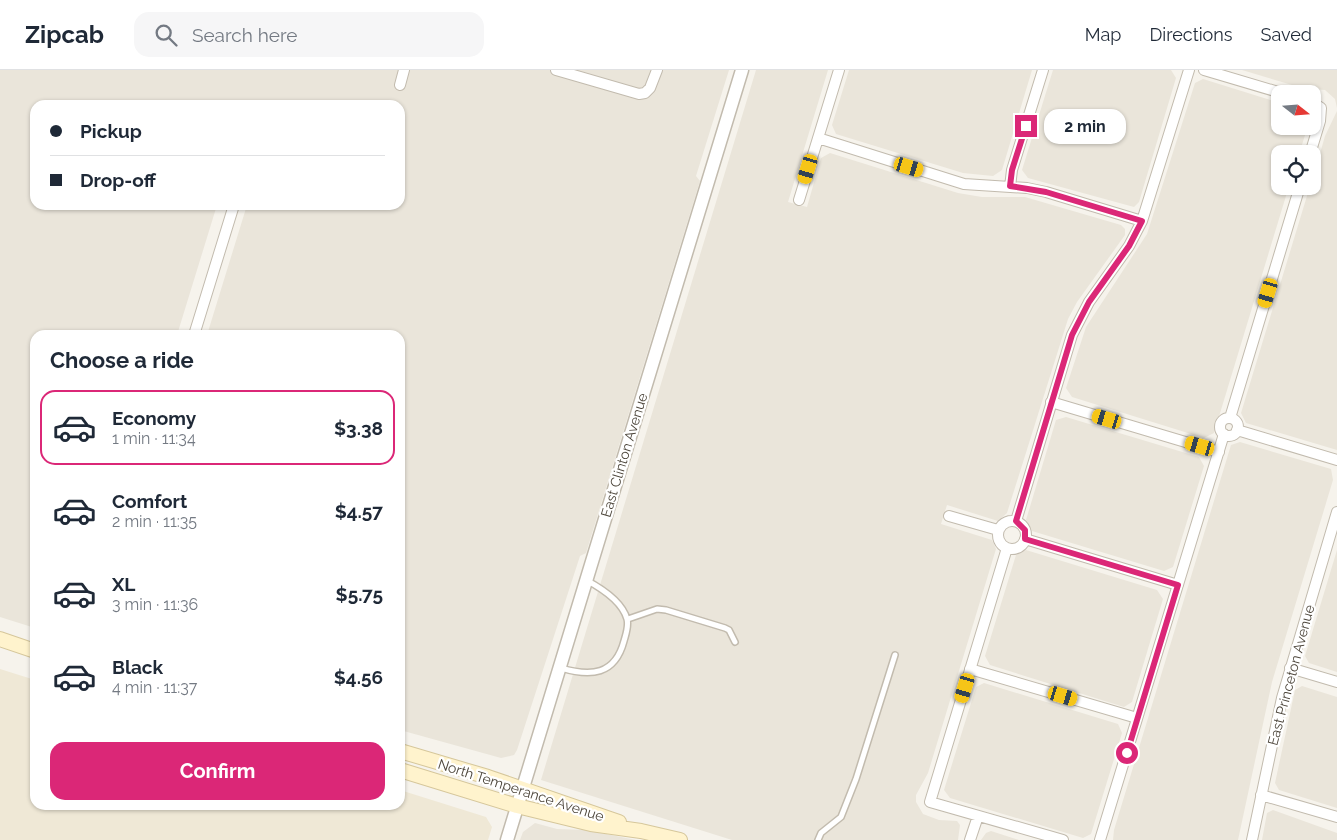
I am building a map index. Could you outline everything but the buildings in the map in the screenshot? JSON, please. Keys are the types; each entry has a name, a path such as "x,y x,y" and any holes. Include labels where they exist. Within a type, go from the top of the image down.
{"main road":[{"path":"0,639 30,649"},
{"name":"North Temperance Avenue","path":"405,753 522,789 641,831"},
{"name":"North Temperance Avenue","path":"405,772 517,806 591,824 641,831 680,840"}],"street":[{"path":"400,85 404,70"},
{"path":"556,70 638,94 645,93 650,88 657,70"},
{"name":"East Clinton Avenue","path":"507,840 742,70"},
{"path":"799,200 839,70"},
{"path":"1010,186 1012,170 1043,70"},
{"path":"1016,521 1079,320 1089,302 1129,246 1142,221 1189,70"},
{"path":"1204,70 1271,90"},
{"path":"818,138 964,184 987,187 1010,186 1046,192 1142,221"},
{"path":"1230,418 1297,195"},
{"path":"196,330 232,210"},
{"path":"1052,402 1219,452"},
{"path":"1230,418 1236,423 1237,430"},
{"path":"1230,418 1220,424 1220,430 1224,434 1232,435 1237,430"},
{"path":"1237,430 1337,460"},
{"path":"1100,840 1224,434"},
{"name":"East Princeton Avenue","path":"1252,840 1290,668 1337,512"},
{"path":"949,516 998,530"},
{"path":"1016,521 1025,530 1025,539 1016,548 1007,548 998,539 998,530 1003,524 1016,521"},
{"path":"1025,539 1178,585"},
{"path":"1007,548 930,802 1063,840"},
{"path":"1290,668 1337,682"},
{"path":"970,669 1137,718"},
{"path":"1261,795 1337,817"},
{"path":"970,840 978,816"}],"lane":[{"path":"559,668 582,674 601,670 614,663 620,653 628,626 628,619 609,594 586,580"},
{"path":"628,619 657,608 725,628 729,630 735,642"},
{"path":"818,840 821,832 841,817 856,779 895,655"}],"shaded area":[{"path":"0,70 729,70 696,176 700,181 586,553 580,556 514,755 501,758 405,731 405,330 209,330 245,210 405,210 405,100 30,100 30,210 215,210 179,330 30,330 30,626 0,617"},
{"path":"756,70 828,70 788,202 807,207 821,158 830,153 958,193 982,197 1025,197 1121,225 1125,229 1125,235 1077,302 1068,319 1007,513 998,521 947,505 941,524 992,540 996,549 928,773 916,795 916,802 923,814 939,820 957,821 960,825 958,840 732,840 541,780"},
{"path":"849,70 1032,70 1002,170 993,176 963,173 836,134 832,125"},
{"path":"1053,70 1171,70 1176,78 1139,202 1134,207 1028,178 1022,170"},
{"path":"1242,70 1337,70 1337,108 1335,99 1325,90 1321,90 1321,85 1292,85"},
{"path":"1203,79 1271,100 1271,135 1305,135 1302,145 1271,145 1271,195 1286,195 1214,433 1204,438 1072,397 1066,388 1086,327 1147,234 1195,83"},
{"path":"1337,111 1337,450 1246,423 1241,413 1307,195 1321,195 1321,150 1325,136"},
{"path":"1066,417 1199,457 1204,466 1173,567 1164,571 1032,531 1026,520 1056,420"},
{"path":"1240,442 1331,469 1333,480 1272,682 1238,840 1113,840 1114,830 1231,445"},
{"path":"1026,550 1157,590 1163,599 1132,702 1124,707 990,665 985,656 1016,555"},
{"path":"1337,550 1337,672 1309,663 1305,656"},
{"path":"0,669 30,678 30,810 405,810 405,792 486,817 492,827 488,840 0,840"},
{"path":"984,683 1118,724 1122,733 1091,834 1083,838 950,798 944,790 976,687"},
{"path":"1302,686 1337,697 1337,808 1279,790 1275,783 1295,690"},
{"path":"1273,810 1337,833 1337,840 1262,840 1267,813"},
{"path":"535,823 557,829 586,830 636,840 520,840 523,832"},
{"path":"991,831 1019,840 981,840 986,833"}],"route":[{"path":"1026,126 1012,170 1010,186 1046,192 1142,221 1129,246 1089,302 1072,335 1016,521 1025,530 1025,539 1178,585 1127,753"}]}
